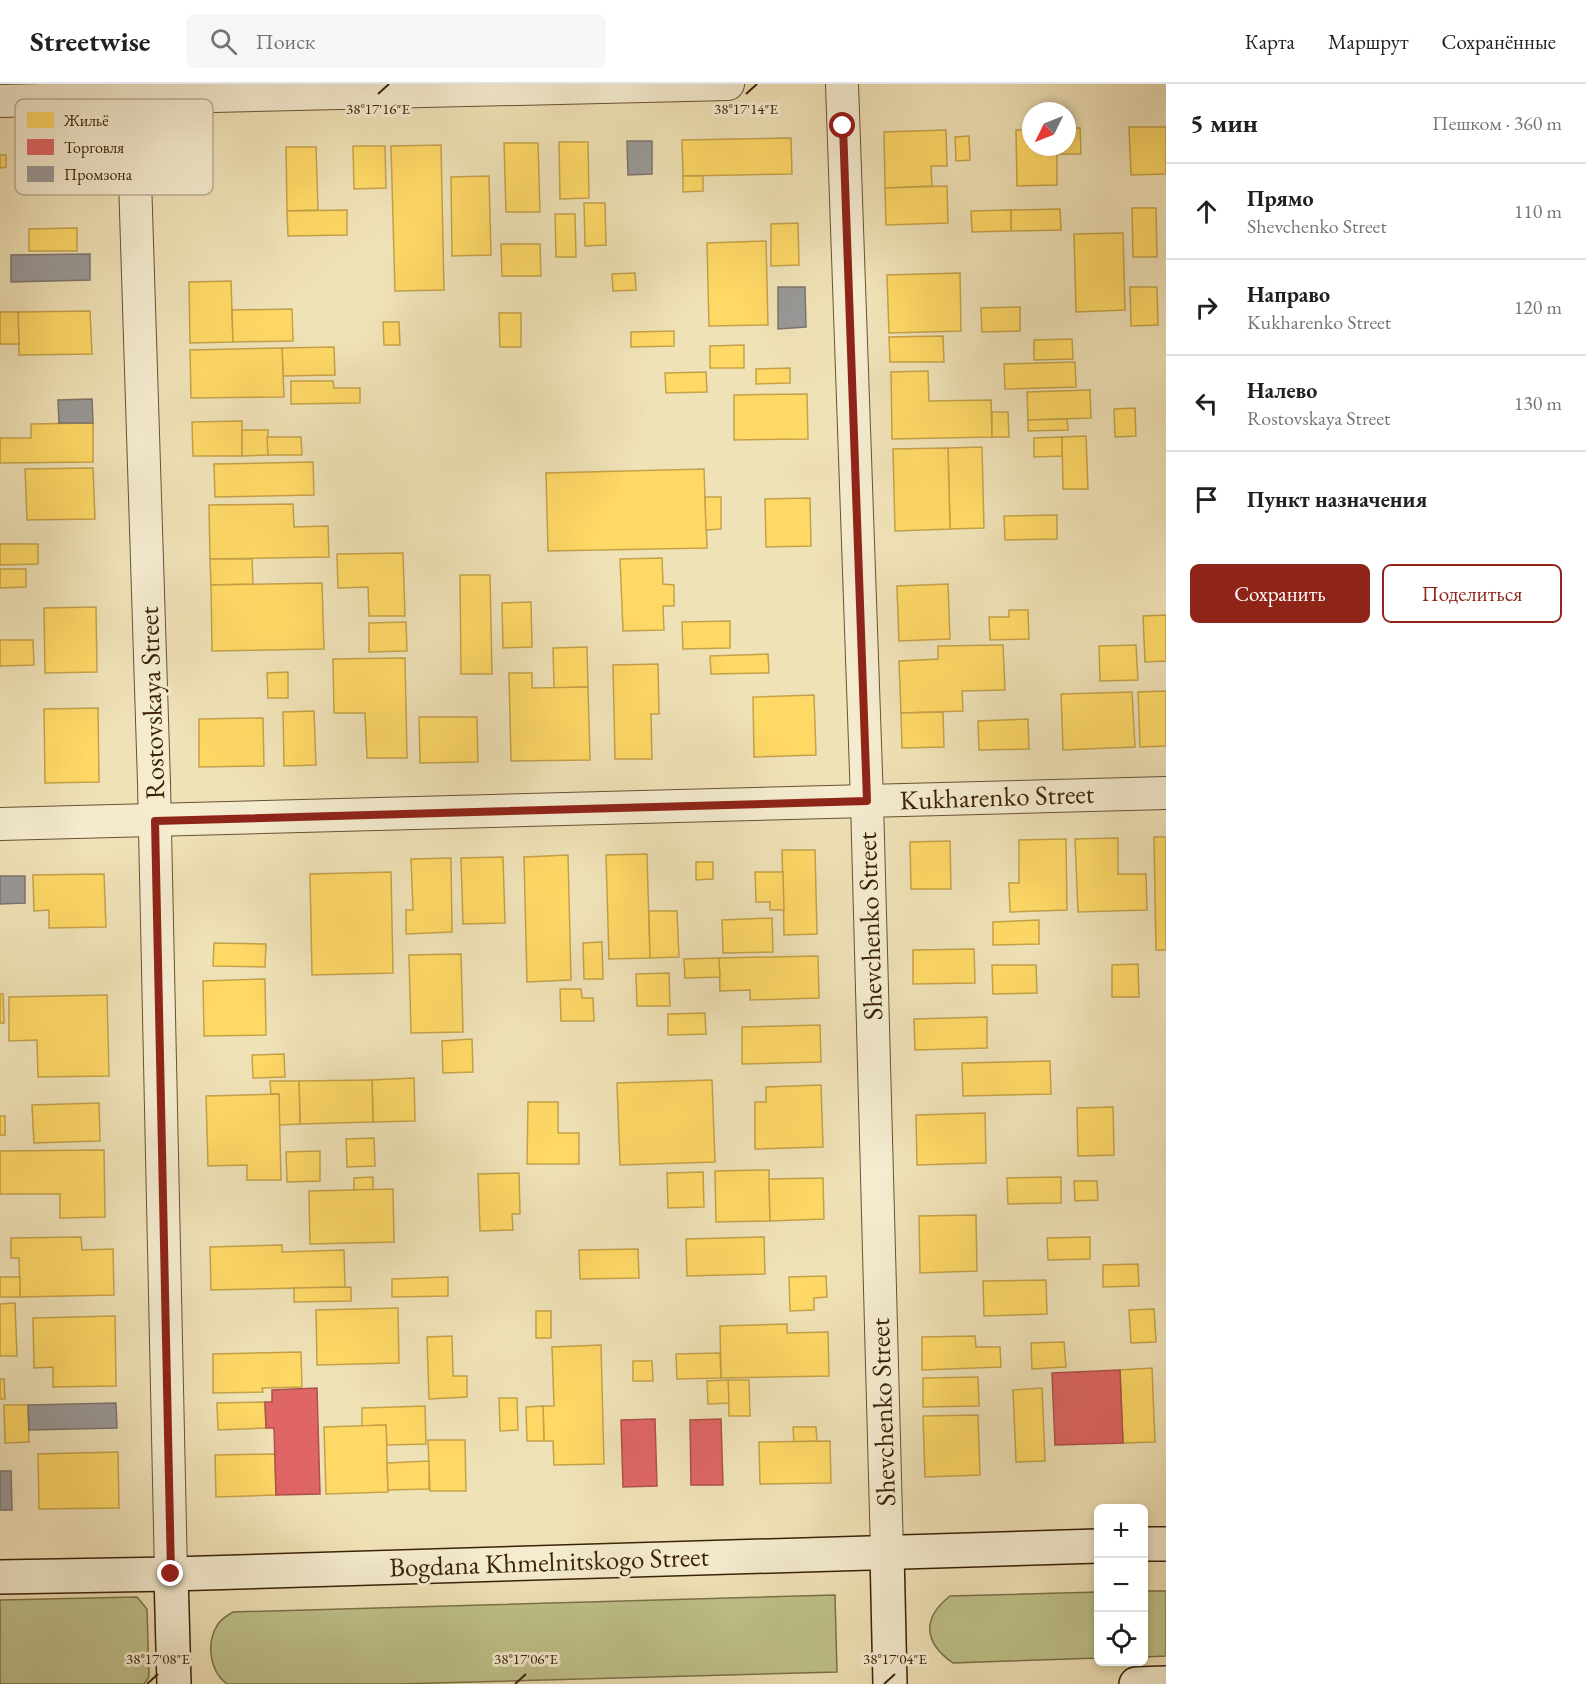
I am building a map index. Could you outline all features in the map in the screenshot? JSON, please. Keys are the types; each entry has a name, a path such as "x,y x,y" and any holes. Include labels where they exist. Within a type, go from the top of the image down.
{"main road":[{"path":"1148,1545 1166,1544"},
{"name":"Bogdana Khmelnitskogo Street","path":"0,1576 171,1574 1094,1546"},
{"path":"887,1552 890,1684"},
{"path":"171,1574 174,1684"},
{"path":"1136,1684 1166,1683"}],"street":[{"path":"26,99 132,91 728,84"},
{"name":"Shevchenko Street","path":"842,84 867,801 887,1552"},
{"path":"0,101 15,100"},
{"name":"Rostovskaya Street","path":"135,195 155,821 171,1574"},
{"name":"Kukharenko Street","path":"0,824 1166,793"}],"green space":[{"path":"1148,1591 1166,1591 1166,1656 1148,1657"},
{"path":"1094,1592 1094,1658 953,1663 936,1647 930,1630 934,1613 950,1596"},
{"path":"835,1595 837,1672 398,1684 227,1684 216,1672 211,1656 214,1631 221,1620 233,1612"},
{"path":"137,1597 147,1609 149,1677 144,1684 0,1684 0,1600"}],"building: Жильё":[{"path":"1129,127 1166,127 1166,174 1131,175"},
{"path":"1076,128 1080,128 1081,154 1076,154"},
{"path":"946,130 947,166 931,166 932,186 885,188 884,132"},
{"path":"1016,130 1022,130 1022,156 1057,156 1057,185 1017,186"},
{"path":"969,136 970,160 956,161 955,137"},
{"path":"791,138 792,174 683,176 682,140"},
{"path":"559,142 588,142 589,198 560,199"},
{"path":"504,143 538,143 540,212 506,212"},
{"path":"441,145 444,290 395,291 391,146"},
{"path":"353,146 385,146 386,188 354,189"},
{"path":"286,147 316,147 318,210 287,211"},
{"path":"0,155 6,155 6,167 0,168"},
{"path":"489,176 491,255 452,256 451,177"},
{"path":"683,176 703,176 703,191 683,192"},
{"path":"947,186 948,223 886,225 885,188"},
{"path":"584,203 605,203 606,245 585,246"},
{"path":"1132,208 1156,208 1157,257 1133,257"},
{"path":"1060,209 1061,230 1011,231 1011,210"},
{"path":"347,210 347,235 288,236 287,211"},
{"path":"1011,210 1011,231 972,232 971,211"},
{"path":"555,214 575,214 576,257 556,257"},
{"path":"798,223 799,265 771,266 771,224"},
{"path":"77,228 77,251 29,251 29,229"},
{"path":"1123,233 1125,310 1076,312 1074,234"},
{"path":"766,241 768,325 709,326 707,243"},
{"path":"501,244 540,244 541,276 502,276"},
{"path":"635,273 636,290 613,291 612,274"},
{"path":"960,273 961,331 889,333 887,275"},
{"path":"231,281 233,342 190,343 189,282"},
{"path":"1130,287 1157,287 1158,325 1131,326"},
{"path":"1020,307 1020,331 982,332 981,308"},
{"path":"292,309 293,341 233,342 232,310"},
{"path":"90,311 92,354 19,355 18,312"},
{"path":"0,312 18,312 19,344 0,344"},
{"path":"499,313 521,313 521,347 500,347"},
{"path":"383,322 399,322 400,345 384,345"},
{"path":"674,331 674,346 631,347 631,332"},
{"path":"943,336 944,362 890,362 889,337"},
{"path":"1072,339 1073,359 1034,360 1034,340"},
{"path":"744,345 744,368 710,368 710,346"},
{"path":"334,347 335,375 283,376 282,348"},
{"path":"282,348 284,397 191,398 190,350"},
{"path":"1075,362 1076,387 1005,389 1004,364"},
{"path":"790,368 790,383 756,384 756,369"},
{"path":"928,371 929,401 991,400 992,437 892,439 891,372"},
{"path":"706,372 707,392 666,393 665,373"},
{"path":"291,381 333,381 334,388 360,388 360,403 291,404"},
{"path":"1090,390 1091,418 1028,420 1027,392"},
{"path":"807,394 808,439 734,440 734,395"},
{"path":"1135,408 1136,436 1115,437 1114,409"},
{"path":"992,412 1008,412 1009,437 992,437"},
{"path":"1067,419 1068,430 1028,431 1028,420"},
{"path":"242,421 242,456 193,456 192,422"},
{"path":"93,423 93,462 0,463 0,438 31,438 31,424"},
{"path":"242,430 268,430 268,455 242,456"},
{"path":"1086,436 1088,489 1063,489 1062,437"},
{"path":"267,437 301,437 302,455 268,455"},
{"path":"1062,437 1062,456 1034,457 1034,438"},
{"path":"982,447 984,528 950,529 948,448"},
{"path":"948,448 950,529 895,531 893,449"},
{"path":"313,462 314,495 215,497 214,464"},
{"path":"93,468 95,519 27,520 25,469"},
{"path":"704,469 707,548 548,551 546,473"},
{"path":"705,497 721,497 721,529 706,530"},
{"path":"810,498 811,546 766,547 765,499"},
{"path":"293,504 294,527 328,526 329,557 210,559 209,505"},
{"path":"1057,515 1057,539 1005,540 1004,516"},
{"path":"0,544 38,544 38,564 0,565"},
{"path":"403,553 405,616 369,616 368,587 338,588 337,554"},
{"path":"662,558 663,584 674,585 674,606 663,606 664,630 623,631 620,559"},
{"path":"210,559 252,559 253,584 211,585"},
{"path":"0,569 26,569 26,587 0,588"},
{"path":"460,575 490,575 492,674 461,674"},
{"path":"322,583 324,649 212,651 211,585"},
{"path":"948,584 950,639 899,641 897,586"},
{"path":"531,602 532,647 503,648 502,603"},
{"path":"96,607 97,672 45,673 44,608"},
{"path":"1009,610 1028,610 1029,639 990,640 989,617 1009,617"},
{"path":"1166,615 1166,661 1145,662 1143,616"},
{"path":"730,621 730,648 683,649 682,622"},
{"path":"406,622 407,651 369,652 369,623"},
{"path":"0,640 33,640 34,665 0,666"},
{"path":"1003,645 1005,690 962,691 963,711 901,713 899,661 938,659 938,646"},
{"path":"1136,645 1138,680 1100,681 1099,646"},
{"path":"587,647 588,687 554,688 553,648"},
{"path":"768,654 769,673 711,674 710,656"},
{"path":"405,658 407,758 367,758 365,713 334,713 333,659"},
{"path":"658,664 659,714 651,714 652,759 615,759 613,665"},
{"path":"288,672 288,698 268,698 267,673"},
{"path":"509,673 532,673 532,688 588,687 590,760 511,761"},
{"path":"1166,691 1166,746 1140,747 1138,692"},
{"path":"1132,692 1135,747 1063,750 1061,694"},
{"path":"814,695 816,755 754,757 753,697"},
{"path":"98,708 99,782 45,783 44,709"},
{"path":"314,711 316,765 284,766 283,712"},
{"path":"943,712 944,747 902,748 901,713"},
{"path":"419,717 477,717 478,762 420,763"},
{"path":"263,718 264,766 199,767 199,719"},
{"path":"1028,719 1029,749 979,750 978,721"},
{"path":"1154,837 1166,837 1166,950 1156,950"},
{"path":"1118,838 1118,874 1146,874 1147,910 1078,912 1075,839"},
{"path":"1066,839 1067,910 1010,912 1009,883 1019,883 1019,840"},
{"path":"950,841 951,889 911,889 910,842"},
{"path":"782,850 815,850 817,934 784,935"},
{"path":"647,854 650,958 609,959 606,855"},
{"path":"568,855 571,980 527,982 524,857"},
{"path":"503,857 505,923 463,924 461,858"},
{"path":"451,858 452,932 406,934 406,910 413,910 411,859"},
{"path":"696,862 713,862 713,879 696,880"},
{"path":"391,872 393,973 312,975 310,874"},
{"path":"755,872 783,872 784,910 770,910 770,902 756,902"},
{"path":"104,874 106,927 49,928 49,910 34,911 33,875"},
{"path":"649,911 677,911 679,957 650,958"},
{"path":"772,918 773,952 723,953 722,920"},
{"path":"1039,920 1039,944 993,945 993,922"},
{"path":"602,942 603,979 584,979 583,943"},
{"path":"214,943 266,944 265,967 213,966"},
{"path":"974,949 975,983 913,984 913,950"},
{"path":"461,954 463,1032 411,1033 409,955"},
{"path":"818,956 819,998 750,1000 750,990 720,991 719,958"},
{"path":"719,958 720,977 685,978 684,959"},
{"path":"1138,964 1139,997 1112,997 1112,965"},
{"path":"992,965 1036,965 1037,993 993,994"},
{"path":"669,973 670,1006 637,1006 636,974"},
{"path":"265,979 266,1035 204,1036 203,981"},
{"path":"560,989 581,989 582,998 593,998 594,1021 561,1021"},
{"path":"0,994 3,994 4,1023 0,1023"},
{"path":"107,995 109,1076 38,1077 37,1040 9,1041 9,997"},
{"path":"705,1013 706,1034 668,1035 668,1014"},
{"path":"987,1017 987,1048 915,1050 914,1019"},
{"path":"820,1025 821,1062 742,1064 742,1027"},
{"path":"472,1039 473,1072 443,1073 442,1041"},
{"path":"284,1054 285,1077 253,1078 252,1055"},
{"path":"1050,1061 1051,1094 963,1096 962,1063"},
{"path":"414,1078 415,1121 373,1122 372,1080"},
{"path":"372,1080 373,1122 300,1124 299,1081"},
{"path":"712,1080 715,1162 620,1165 617,1083"},
{"path":"270,1081 299,1081 300,1124 279,1125 279,1094 271,1094"},
{"path":"821,1085 823,1147 755,1149 755,1102 766,1102 766,1087"},
{"path":"279,1094 281,1180 247,1180 247,1165 208,1166 206,1096"},
{"path":"528,1102 558,1102 558,1133 579,1133 579,1164 527,1164"},
{"path":"99,1103 100,1141 34,1143 32,1105"},
{"path":"1113,1107 1114,1155 1078,1156 1077,1108"},
{"path":"985,1113 986,1163 917,1165 916,1115"},
{"path":"0,1116 5,1116 5,1135 0,1135"},
{"path":"374,1138 375,1166 347,1167 346,1139"},
{"path":"104,1150 105,1217 60,1218 60,1194 0,1194 0,1151"},
{"path":"320,1151 320,1181 287,1182 286,1152"},
{"path":"769,1170 770,1221 716,1222 715,1171"},
{"path":"703,1172 704,1207 668,1208 667,1173"},
{"path":"519,1173 520,1214 512,1214 513,1230 480,1231 478,1174"},
{"path":"373,1177 373,1190 354,1190 354,1178"},
{"path":"1061,1177 1061,1203 1008,1204 1007,1178"},
{"path":"823,1178 824,1219 770,1221 769,1179"},
{"path":"1074,1181 1097,1181 1098,1200 1075,1201"},
{"path":"393,1189 394,1242 310,1244 309,1191"},
{"path":"976,1215 977,1271 920,1273 919,1216"},
{"path":"81,1237 82,1250 113,1249 114,1295 20,1297 19,1258 11,1258 11,1238"},
{"path":"764,1237 765,1274 687,1276 686,1239"},
{"path":"1090,1237 1090,1259 1048,1260 1047,1238"},
{"path":"282,1245 282,1252 344,1250 345,1287 211,1290 210,1247"},
{"path":"638,1249 639,1278 580,1279 579,1250"},
{"path":"1138,1264 1139,1286 1103,1287 1103,1265"},
{"path":"826,1276 827,1297 814,1298 814,1310 790,1311 789,1277"},
{"path":"0,1277 20,1277 20,1297 0,1297"},
{"path":"448,1277 448,1296 392,1297 392,1279"},
{"path":"1046,1280 1047,1314 984,1316 983,1281"},
{"path":"351,1287 351,1301 294,1302 294,1288"},
{"path":"15,1303 17,1356 0,1356 0,1304"},
{"path":"398,1308 399,1363 317,1365 316,1310"},
{"path":"1154,1309 1156,1342 1131,1343 1129,1310"},
{"path":"536,1311 551,1311 551,1338 536,1338"},
{"path":"115,1316 116,1386 53,1387 53,1367 34,1368 33,1318"},
{"path":"787,1324 787,1333 828,1332 829,1376 721,1378 720,1326"},
{"path":"452,1336 453,1376 467,1376 467,1397 429,1399 427,1337"},
{"path":"975,1336 976,1347 1000,1347 1001,1367 922,1370 922,1337"},
{"path":"1064,1342 1066,1367 1032,1369 1031,1343"},
{"path":"601,1345 604,1464 554,1465 553,1441 544,1441 543,1406 554,1406 552,1347"},
{"path":"301,1352 302,1387 262,1388 263,1392 213,1393 213,1354"},
{"path":"720,1353 721,1378 677,1379 676,1354"},
{"path":"633,1361 652,1361 653,1381 633,1381"},
{"path":"1152,1368 1155,1442 1123,1443 1120,1370"},
{"path":"978,1377 979,1406 923,1407 923,1378"},
{"path":"0,1379 4,1379 5,1399 0,1399"},
{"path":"728,1380 749,1380 750,1416 729,1416"},
{"path":"728,1380 729,1403 708,1404 707,1381"},
{"path":"1042,1388 1045,1461 1016,1462 1013,1390"},
{"path":"499,1398 517,1398 518,1430 500,1431"},
{"path":"265,1402 266,1428 218,1430 217,1403"},
{"path":"4,1405 28,1405 29,1442 5,1443"},
{"path":"425,1406 426,1444 387,1445 386,1425 362,1426 362,1408"},
{"path":"543,1406 544,1441 527,1441 526,1407"},
{"path":"978,1415 980,1475 925,1477 923,1416"},
{"path":"386,1425 388,1492 326,1494 324,1427"},
{"path":"793,1427 816,1427 817,1441 794,1442"},
{"path":"428,1440 465,1440 466,1491 430,1491"},
{"path":"830,1441 831,1483 760,1484 759,1442"},
{"path":"118,1452 119,1508 39,1509 38,1454"},
{"path":"275,1454 276,1495 216,1497 215,1455"},
{"path":"429,1461 429,1489 388,1490 387,1463"}],"building: Торговля":[{"path":"1120,1370 1123,1443 1055,1445 1052,1373"},
{"path":"317,1388 320,1494 276,1495 274,1428 266,1428 265,1402 272,1402 272,1390"},
{"path":"655,1419 657,1486 623,1487 621,1420"},
{"path":"721,1419 723,1485 691,1485 690,1420"}],"building: Промзона":[{"path":"627,141 652,141 652,174 628,175"},
{"path":"90,254 90,280 11,282 11,255"},
{"path":"778,287 805,287 806,327 778,329"},
{"path":"92,399 93,423 59,423 58,400"},
{"path":"0,876 25,876 25,903 0,904"},
{"path":"116,1403 117,1428 29,1430 28,1405"},
{"path":"0,1471 11,1471 12,1510 0,1510"}],"route":[{"path":"171,1574 155,821 867,801 843,126"}]}
